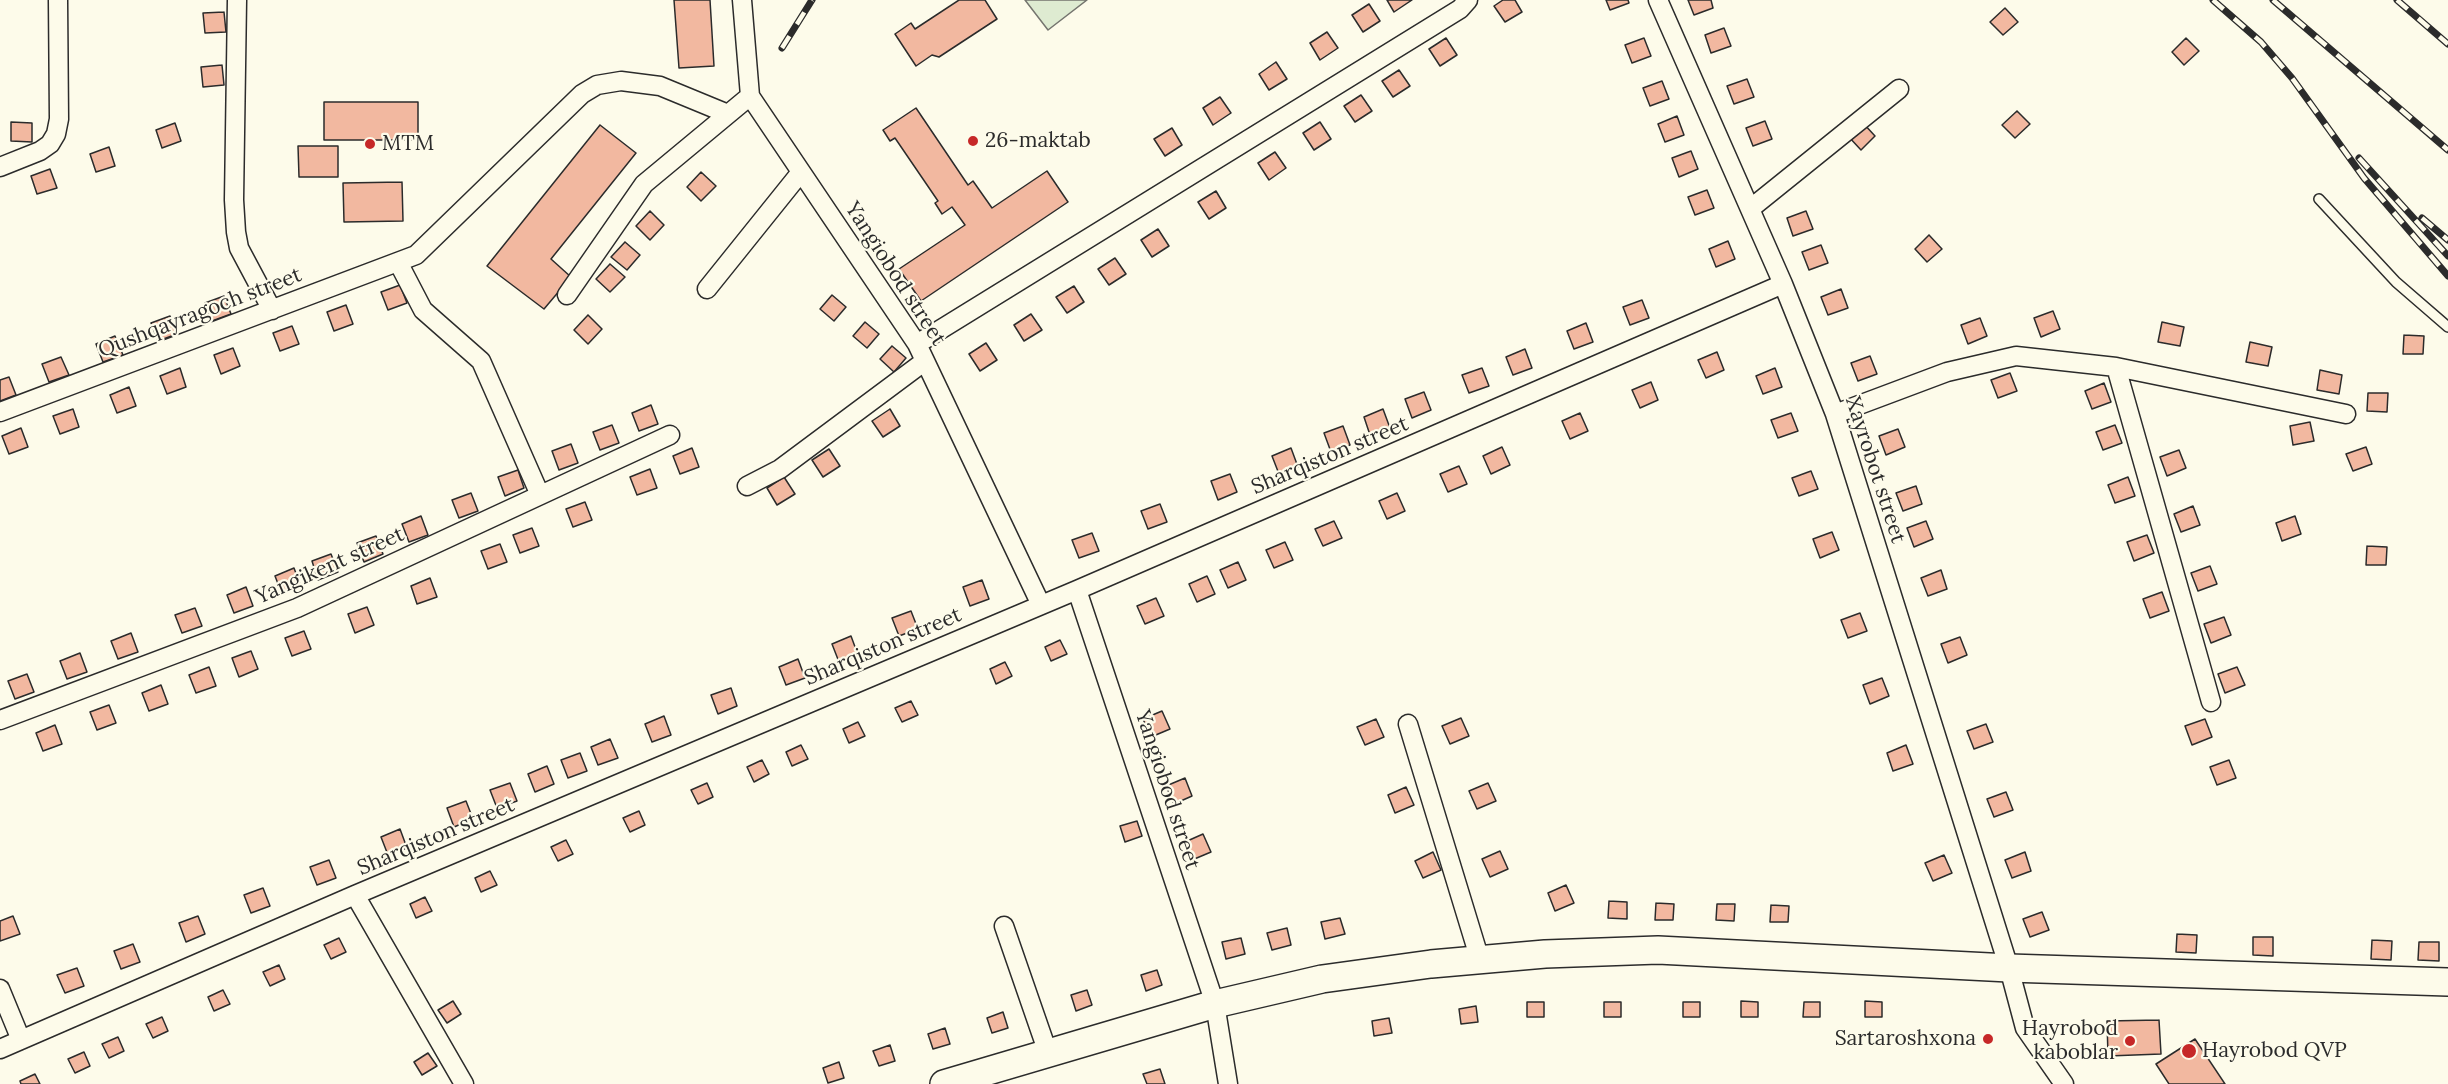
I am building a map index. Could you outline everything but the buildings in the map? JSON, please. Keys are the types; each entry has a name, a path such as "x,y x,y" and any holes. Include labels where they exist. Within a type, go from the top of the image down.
{"main road":[{"path":"944,1084 1215,1004 1322,979 1377,970 1545,954 1658,950 2009,968 2448,982"}],"street":[{"path":"0,167 40,152 50,144 56,134 59,119 58,0"},
{"path":"237,0 234,200 236,232 239,248 272,310"},
{"name":"Yangiobod street","path":"742,0 750,96 917,344 1041,605"},
{"path":"917,344 1450,15 1468,0"},
{"name":"Xayrobot street","path":"1658,0 1783,284 1834,414 2009,968 2025,1028 2064,1084"},
{"name":"Qushqayragoch street","path":"0,412 416,255 582,94 597,85 621,81 660,86 728,114"},
{"path":"1750,209 1899,89"},
{"path":"567,295 644,184 750,96"},
{"path":"707,289 801,172"},
{"path":"398,262 423,310 481,361 540,495"},
{"name":"Sharqiston street","path":"0,1049 355,895 1077,590 1783,284"},
{"path":"1834,414 1947,372 2016,356 2116,367 2346,414"},
{"path":"747,486 780,469 925,361"},
{"path":"2116,367 2211,702"},
{"name":"Yangikent street","path":"0,720 297,608 670,435"},
{"name":"Yangiobod street","path":"1077,590 1215,1004 1228,1084"},
{"path":"1408,724 1480,960"},
{"path":"355,895 464,1084"},
{"path":"1004,926 1048,1053"},
{"path":"0,989 21,1040"}],"lane":[{"path":"2319,199 2396,282 2448,327"}],"green space":[{"path":"1025,0 1087,0 1048,30"}],"railway":[{"path":"782,48 812,0"},
{"path":"2213,0 2261,42 2292,78 2364,178 2448,276"},
{"path":"2273,0 2448,150"},
{"path":"2397,0 2448,44"},
{"path":"2359,158 2448,256"},
{"path":"2422,218 2448,240"}],"place":[{"name":"26-maktab","path":"973,141"},
{"name":"MTM","path":"370,144"},
{"name":"Sartaroshxona","path":"1988,1039"},
{"name":"Hayrobod kaboblar","path":"2130,1041"},
{"name":"Hayrobod QVP","path":"2189,1051"}]}
